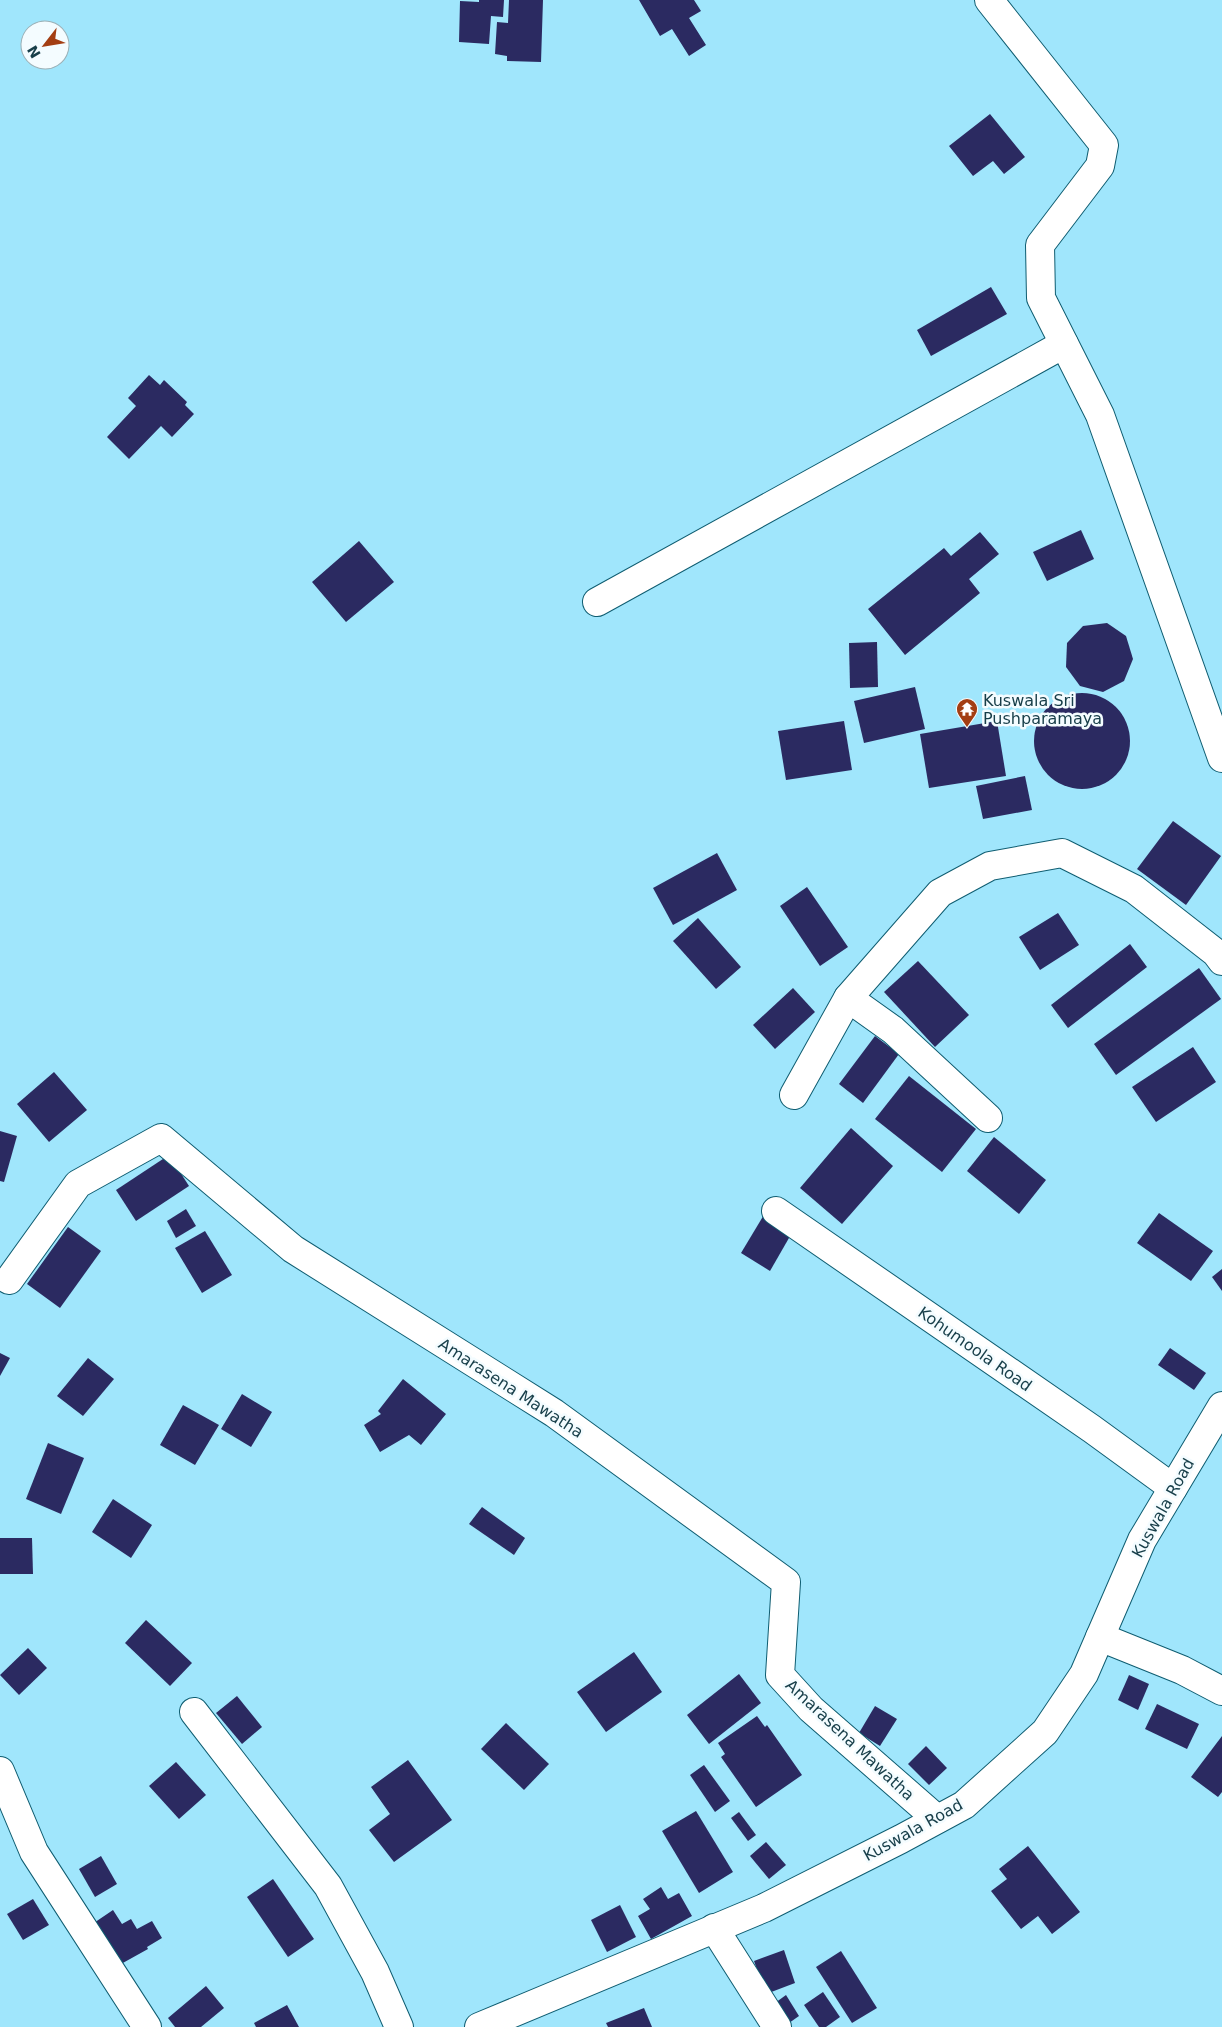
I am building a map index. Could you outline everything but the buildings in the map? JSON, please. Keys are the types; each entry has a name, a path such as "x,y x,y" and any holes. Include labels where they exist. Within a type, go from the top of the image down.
{"street":[{"path":"989,0 1104,145 1100,166 1040,245 1041,298 1100,415 1222,758"},
{"path":"597,602 1064,344"},
{"path":"794,1095 848,998 940,893 990,866 1062,853 1134,889 1220,953"},
{"path":"848,998 893,1030 988,1118"},
{"name":"Amarasena Mawatha","path":"9,1280 78,1184 161,1138 293,1249 554,1413 786,1582 780,1675 811,1708 937,1819"},
{"name":"Kohumoola Road","path":"776,1211 1092,1429 1173,1488"},
{"name":"Kuswala Road","path":"479,2027 764,1908 964,1804 1045,1732 1084,1674 1142,1540 1222,1406"},
{"path":"1100,1637 1182,1670 1222,1691"},
{"path":"194,1712 328,1886 375,1972 399,2027"},
{"path":"0,1771 34,1852 146,2027"},
{"path":"714,1928 777,2027"}],"place":[{"name":"Kuswala Sri Pushparamaya","path":"967,728"}]}
